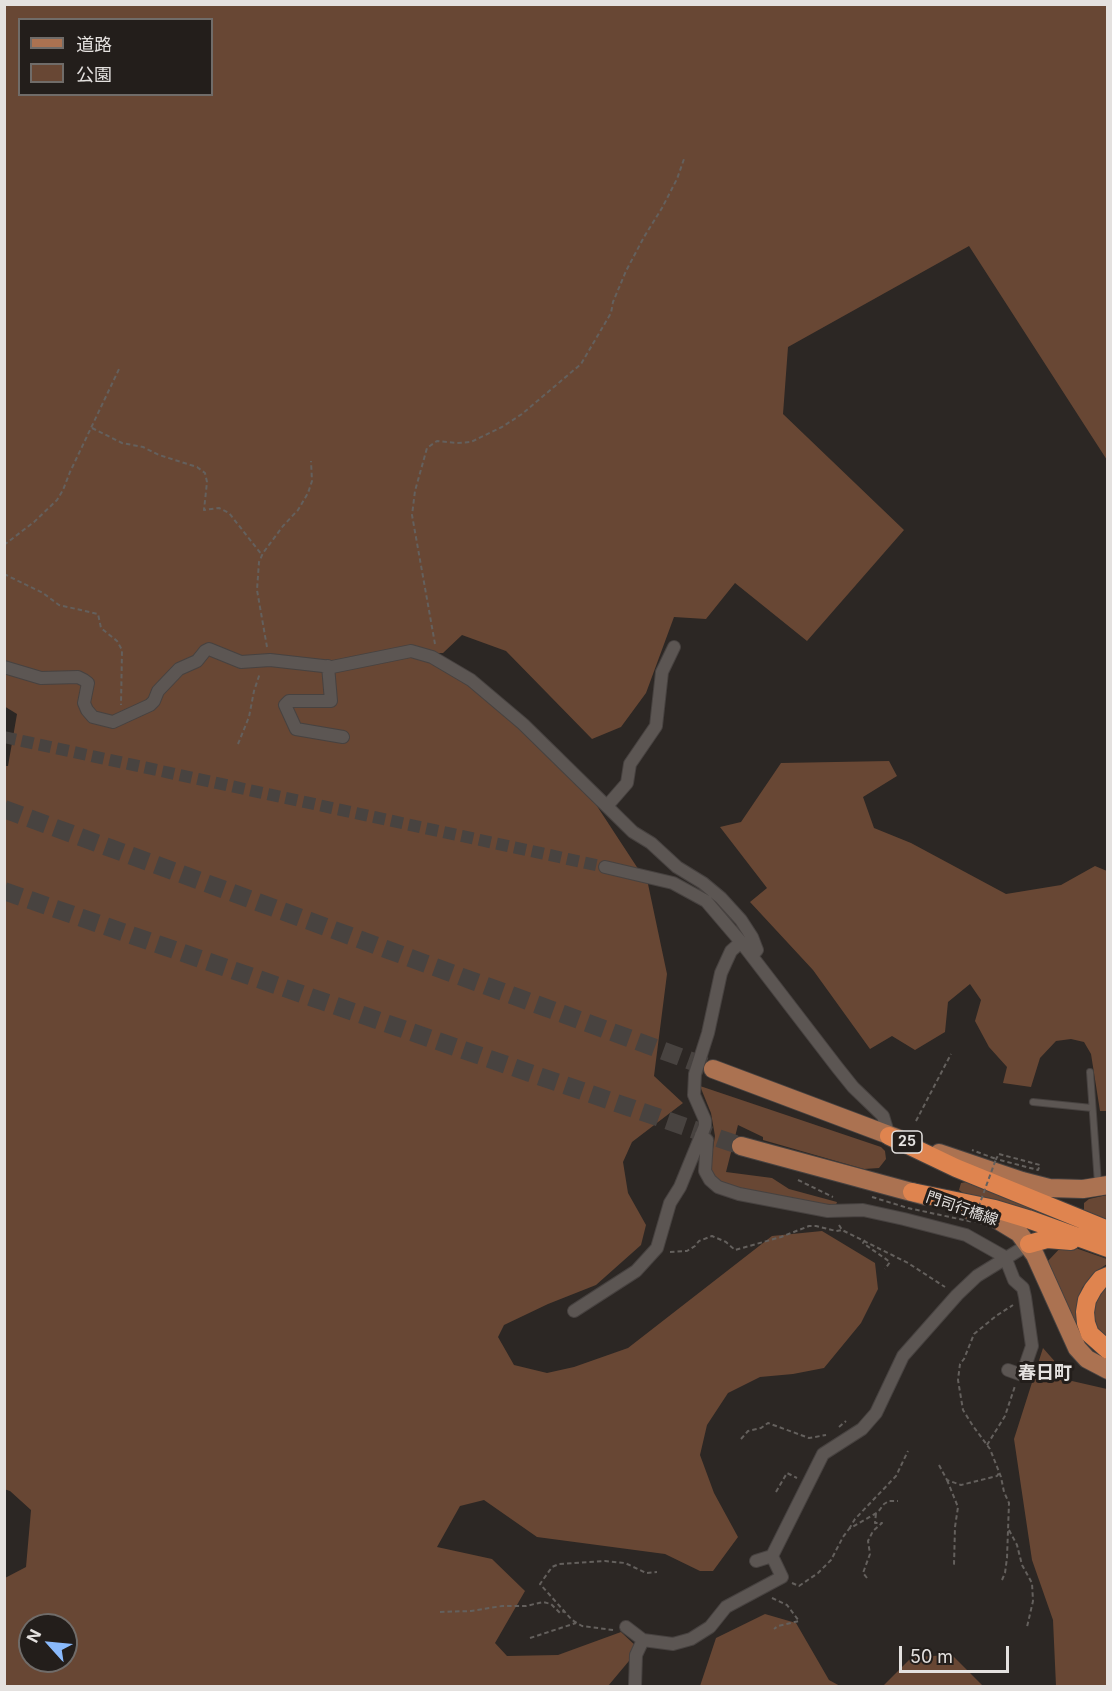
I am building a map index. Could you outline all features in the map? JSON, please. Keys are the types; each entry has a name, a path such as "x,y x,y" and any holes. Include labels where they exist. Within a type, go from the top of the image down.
{"highway":[{"path":"889,1136 956,1168 1107,1230"},
{"path":"912,1191 995,1209 1107,1249"},
{"path":"1029,1244 1040,1240 1057,1239 1107,1249"},
{"path":"1107,1276 1101,1279 1093,1289 1085,1312 1090,1334 1107,1350"}],"main road":[{"name":"25","path":"713,1069 889,1136 1022,1181 1066,1190 1103,1186"},
{"name":"門司行橋線","path":"741,1146 912,1191 996,1219 1019,1233 1035,1254 1077,1347 1087,1359 1107,1370"}],"street":[{"path":"606,806 627,783 630,764 656,726 662,672 674,647"},
{"path":"4,667 41,678 78,677 84,680 88,683 84,703 93,717 113,722 150,705 158,691 179,669 197,661 209,649 240,662 270,660 328,666 411,651 432,657 471,680 488,694 523,724 633,832 651,843 677,867 704,883 722,898 752,937 757,950 752,956"},
{"path":"328,666 331,701 289,701 285,705 296,729 343,737"},
{"path":"605,867 655,877 692,892 706,901 741,942 842,1074 884,1116 889,1136"},
{"path":"574,1311 636,1271 657,1248 670,1203 680,1187 705,1126 705,1120 694,1095 695,1074 708,1033 721,973 731,951 741,942"},
{"path":"701,1135 706,1140 705,1171 718,1187 740,1194 863,1210 966,1235 1005,1257 1014,1281 1023,1288 1032,1346 1022,1375 1013,1372"},
{"path":"756,1561 772,1556 823,1454 862,1429 876,1413 903,1356 977,1276 1029,1244"},
{"path":"629,1629 643,1640 673,1644 691,1640 710,1627 726,1607 782,1577 772,1556"},
{"path":"635,1686 635,1662 643,1640"}],"lane":[{"path":"1090,1072 1092,1108 1103,1186"},
{"path":"1033,1102 1092,1108"}],"path":[{"path":"432,657 436,647 412,515 415,491 428,448 437,441 471,442 502,427 522,414 581,364 611,313 613,302 626,271 667,198 684,159"},
{"path":"4,545 34,522 57,500 120,368"},
{"path":"92,428 123,443 143,447 159,455 197,467 205,473 207,482 204,510 219,508 229,513 262,555"},
{"path":"238,744 249,717 259,676 270,660 257,590 257,576 262,555 298,510 308,493 312,482 311,461"},
{"path":"4,574 43,593 59,605 98,614 100,627 117,641 122,650 121,719"},
{"path":"916,1121 951,1054"},
{"path":"872,1197 908,1208 973,1222 996,1159 972,1150"},
{"path":"794,1178 835,1205 842,1230"},
{"path":"657,1248 674,1253 687,1251 699,1241 715,1236 735,1250 780,1238 809,1226 842,1230 908,1263 957,1295"},
{"path":"865,1240 863,1243 890,1262 885,1269"},
{"path":"1002,1581 1006,1570 1009,1503 987,1445 963,1410 959,1386 960,1364 974,1334 1025,1297"},
{"path":"987,1445 1005,1416 1013,1372"},
{"path":"741,1439 748,1431 761,1428 768,1423 809,1437 831,1433"},
{"path":"835,1430 851,1425"},
{"path":"782,1577 797,1586 828,1565 855,1519 896,1476 908,1451"},
{"path":"939,1465 958,1507 954,1565"},
{"path":"776,1492 787,1473 807,1484"},
{"path":"947,1480 961,1485 997,1476 999,1473"},
{"path":"849,1529 876,1513 890,1501 898,1501"},
{"path":"867,1578 863,1573 870,1554 868,1541 873,1531 882,1523 875,1523 876,1513"},
{"path":"1009,1530 1017,1545 1022,1565 1032,1583 1034,1601 1027,1627"},
{"path":"629,1629 586,1627 576,1623 540,1584 552,1567 559,1564 605,1561 625,1563 646,1573 657,1572"},
{"path":"770,1597 787,1605 799,1621 774,1629"},
{"path":"440,1612 526,1606 543,1602 551,1604 560,1613 565,1611"},
{"path":"531,1638 576,1623"}],"green space":[{"path":"5,5 1107,5 1107,460 969,246 788,347 783,414 904,530 807,641 735,583 706,619 674,617 646,693 621,727 592,739 506,651 462,635 443,653 427,653 484,684 578,777 648,884 667,974 654,1076 683,1103 632,1142 623,1162 628,1193 646,1225 641,1245 596,1285 504,1325 498,1337 514,1365 547,1373 574,1367 628,1348 772,1236 822,1231 875,1263 878,1289 861,1323 824,1368 760,1377 728,1393 707,1425 700,1455 714,1493 738,1537 713,1571 700,1571 665,1554 537,1537 484,1500 460,1506 437,1547 492,1559 525,1591 495,1643 507,1656 558,1655 621,1632 639,1649 608,1686 5,1686 5,1578 26,1567 31,1510 10,1491 4,1489 4,766 8,766 17,714 4,706"},
{"path":"889,761 897,776 863,797 874,828 911,843 1006,894 1061,885 1095,866 1107,871 1107,1111 1100,1111 1091,1054 1084,1042 1071,1039 1056,1041 1040,1058 1031,1087 1003,1083 1007,1067 989,1047 975,1021 981,1000 970,984 948,1002 945,1032 915,1050 892,1036 870,1049 813,970 750,902 767,888 720,827 741,822 781,763"},
{"path":"700,1086 881,1147 885,1151 886,1159 879,1168 864,1169 763,1140 763,1137 738,1125 726,1172 772,1178 789,1189 837,1202 836,1205 828,1206 740,1188 717,1180 710,1168 715,1136 711,1113"},
{"path":"966,1182 1075,1225 1074,1228 966,1195 959,1190 961,1183"},
{"path":"1107,1195 1107,1220 1084,1210 1084,1203 1089,1199"},
{"path":"1064,1244 1107,1259 1107,1264 1095,1272 1082,1288 1076,1308 1077,1327 1047,1262"},
{"path":"1107,1286 1107,1339 1100,1334 1095,1324 1093,1309 1097,1297"},
{"path":"1043,1348 1072,1381 1107,1389 1107,1686 1056,1686 1053,1620 1032,1560 1014,1439"},
{"path":"765,1614 796,1623 829,1680 840,1686 700,1686 716,1638"},
{"path":"952,1655 983,1686 883,1686 912,1657"}],"tunnel":[{"path":"4,737 605,867"},
{"path":"4,809 713,1069"},
{"path":"4,891 741,1146"}],"district":[{"name":"春日町","path":"1045,1374"}]}
